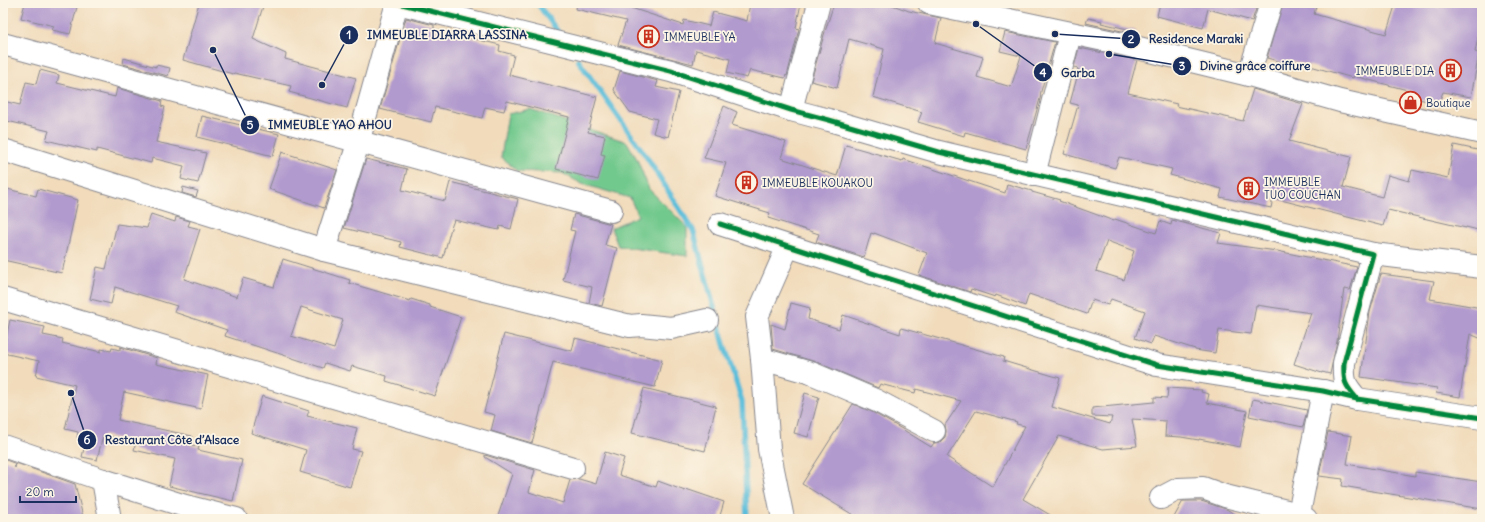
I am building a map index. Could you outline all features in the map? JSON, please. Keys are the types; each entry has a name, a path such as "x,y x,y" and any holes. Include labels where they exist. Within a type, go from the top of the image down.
{"street":[{"path":"324,250 358,142 397,3 671,71 791,110 939,152 1373,254 1482,267"},
{"path":"791,110 820,3"},
{"path":"929,3 1126,45 1249,75 1340,101 1482,133"},
{"path":"1249,75 1270,3"},
{"path":"1034,175 1070,34"},
{"path":"3,44 611,211"},
{"path":"3,150 324,250 630,326 641,325 671,328 707,320"},
{"path":"720,224 1157,365 1323,391 1357,399 1482,418"},
{"path":"783,519 769,449 762,358 757,317 788,246"},
{"path":"1357,399 1346,386 1343,376 1344,363 1373,254"},
{"path":"3,298 574,468"},
{"path":"762,358 811,373 877,401 934,430"},
{"path":"1161,498 1178,489 1203,488 1225,496 1302,517 1323,391"},
{"path":"3,446 185,506 236,519"},
{"path":"103,480 110,519"}],"green space":[{"path":"530,109 627,142 637,159 649,189 687,227 687,256 618,246 611,228 638,216 630,198 582,184 562,173 517,171 501,157 508,114"}],"building":[{"path":"25,3 78,3 70,34 52,30 54,26 21,18"},
{"path":"199,3 264,3 253,39 286,54 285,59 356,78 347,108 289,92 291,86 233,74 183,60"},
{"path":"577,3 626,3 625,6 683,25 684,20 709,26 713,12 747,21 750,3 801,3 796,28 799,29 787,76 786,75 785,78 750,70 747,78 727,73 730,59 696,50 693,64 618,45 626,21 576,9"},
{"path":"834,3 887,3 909,11 941,18 935,43 983,57 977,77 1011,87 1021,56 1000,51 1005,32 1055,42 1026,149 965,132 964,136 918,122 922,112 873,97 884,49 849,39 837,88 811,81"},
{"path":"1160,3 1258,3 1252,21 1208,9 1203,28 1157,16"},
{"path":"1283,3 1317,3 1314,14 1386,34 1396,3 1425,3 1440,8 1441,3 1482,3 1482,18 1475,52 1479,53 1471,97 1443,92 1438,105 1414,97 1415,92 1354,76 1353,78 1289,60 1288,64 1267,58"},
{"path":"406,18 434,25 434,29 500,45 499,51 514,55 509,75 597,97 588,132 605,136 601,154 605,155 598,180 556,169 569,117 507,101 504,111 485,107 482,118 435,107 431,122 380,109"},
{"path":"1088,18 1102,21 1101,23 1136,31 1135,34 1086,23"},
{"path":"1079,48 1137,60 1128,93 1177,104 1176,106 1243,121 1253,89 1303,104 1289,141 1351,157 1343,187 1382,197 1388,175 1409,181 1412,170 1448,178 1454,145 1482,151 1482,231 1388,210 1383,226 1273,198 1271,208 1220,197 1222,189 1170,175 1172,169 1119,157 1115,168 1064,154 1078,105 1070,103 1079,70 1077,69 1078,68 1074,67"},
{"path":"124,58 156,67 156,65 170,68 168,76 123,64"},
{"path":"40,70 59,75 57,83 115,97 117,88 162,101 161,106 165,107 156,142 206,153 198,183 181,179 184,166 152,158 151,163 97,149 97,152 46,140 49,131 3,120 3,101 20,105 26,82 36,84"},
{"path":"620,71 658,81 656,87 679,92 668,137 653,133 657,119 630,112 614,90"},
{"path":"724,106 737,112 732,125 786,142 781,158 837,176 846,145 902,161 903,159 1005,193 1007,184 1032,191 1114,221 1115,219 1156,233 1160,221 1171,225 1172,220 1221,233 1218,243 1277,251 1357,267 1350,290 1344,289 1337,341 1330,374 1294,364 1311,313 1256,305 1251,334 1219,330 1215,353 1195,350 1154,336 1151,344 1135,338 1145,311 1111,299 1108,305 1092,300 1087,314 1029,294 1025,306 996,295 995,297 971,289 970,292 919,275 927,253 874,233 871,233 864,257 816,242 819,234 768,218 770,213 715,196 726,163 704,158","holes":["1107,241 1134,251 1124,280 1096,271"]},
{"path":"202,116 279,134 273,156 197,137"},
{"path":"282,152 337,170 324,208 269,189"},
{"path":"366,159 407,169 402,190 445,201 450,182 518,199 511,229 500,226 499,230 454,220 443,258 400,247 401,242 344,228"},
{"path":"183,187 198,191 196,197 182,193"},
{"path":"3,188 36,196 38,189 78,200 62,273 3,260"},
{"path":"151,214 175,222 176,217 190,221 188,226 200,229 184,279 237,297 243,278 274,287 283,259 350,280 349,283 410,301 411,299 461,317 435,396 386,381 387,376 352,366 350,371 325,363 323,368 225,336 227,330 174,312 177,306 115,287 111,304 90,299 97,267 106,269 117,224 147,228","holes":["301,307 343,320 334,349 291,336"]},
{"path":"574,214 611,224 605,245 617,248 602,306 589,303 592,287 563,280 575,231 570,230"},
{"path":"1381,274 1434,281 1430,299 1482,308 1482,339 1470,334 1460,397 1436,393 1437,388 1361,377 1370,312"},
{"path":"791,303 810,308 808,319 839,329 843,315 900,334 901,328 1004,357 1003,361 1060,378 1052,407 1110,424 1112,417 1092,416 1092,408 1154,402 1154,397 1167,398 1168,388 1202,390 1201,392 1209,394 1207,403 1247,411 1240,447 1199,439 1165,436 1166,421 1132,419 1137,446 1103,449 1059,436 1023,499 1057,519 860,519 802,484 853,404 872,412 931,447 934,443 940,442 945,437 945,425 961,401 916,389 915,393 880,384 878,388 826,365 773,349 771,324 785,329","holes":["976,411 1017,422 1016,424 1025,426 993,487 947,457"]},
{"path":"10,320 45,327 43,335 63,339 62,343 101,352 101,349 111,351 112,348 120,350 120,347 157,358 156,364 208,375 201,409 124,392 118,420 192,436 190,445 199,446 198,450 242,460 233,501 169,486 175,459 134,450 136,442 103,435 97,460 82,457 86,440 77,438 78,432 65,429 75,385 36,376 39,361 3,353"},
{"path":"504,334 572,351 575,338 662,360 655,387 553,362 532,443 491,431 495,415 484,412"},
{"path":"644,388 716,406 705,451 632,433"},
{"path":"805,393 819,397 808,437 794,433"},
{"path":"262,396 309,411 307,416 357,428 352,449 361,451 350,487 300,472 306,450 251,433"},
{"path":"1253,399 1307,410 1303,427 1249,416"},
{"path":"1328,432 1352,436 1347,464 1415,476 1415,472 1482,482 1482,509 1342,486 1343,479 1319,476"},
{"path":"605,452 624,458 619,475 656,487 658,481 685,491 686,489 724,502 719,519 497,519 512,474 485,457 485,455 535,470 529,492 563,503 570,480 579,479 596,484"},
{"path":"3,459 14,463 15,468 16,463 75,484 83,517 72,519 3,519"},
{"path":"1183,501 1201,501 1226,509 1243,519 1173,519"}],"waterway":[{"path":"537,3 561,36"},
{"path":"578,60 646,156 693,230 724,344 742,401 747,519"}],"cycle path":[{"path":"398,3 671,71 791,110 939,152 1373,254 1344,363 1346,383 1357,399"},
{"path":"720,224 1157,365 1323,391 1357,399 1482,418"}],"place":[{"name":"Garba","path":"976,24"},
{"name":"Residence Maraki","path":"1055,34"},
{"name":"IMMEUBLE YA","path":"648,37"},
{"name":"IMMEUBLE YAO AHOU","path":"213,50"},
{"name":"Divine grâce coiffure","path":"1109,54"},
{"name":"IMMEUBLE DIA","path":"1450,71"},
{"name":"IMMEUBLE DIARRA LASSINA","path":"322,85"},
{"name":"Boutique","path":"1411,103"},
{"name":"IMMEUBLE KOUAKOU","path":"747,183"},
{"name":"IMMEUBLE TUO COUCHAN","path":"1249,188"},
{"name":"Restaurant Côte d’Alsace","path":"71,393"}]}
